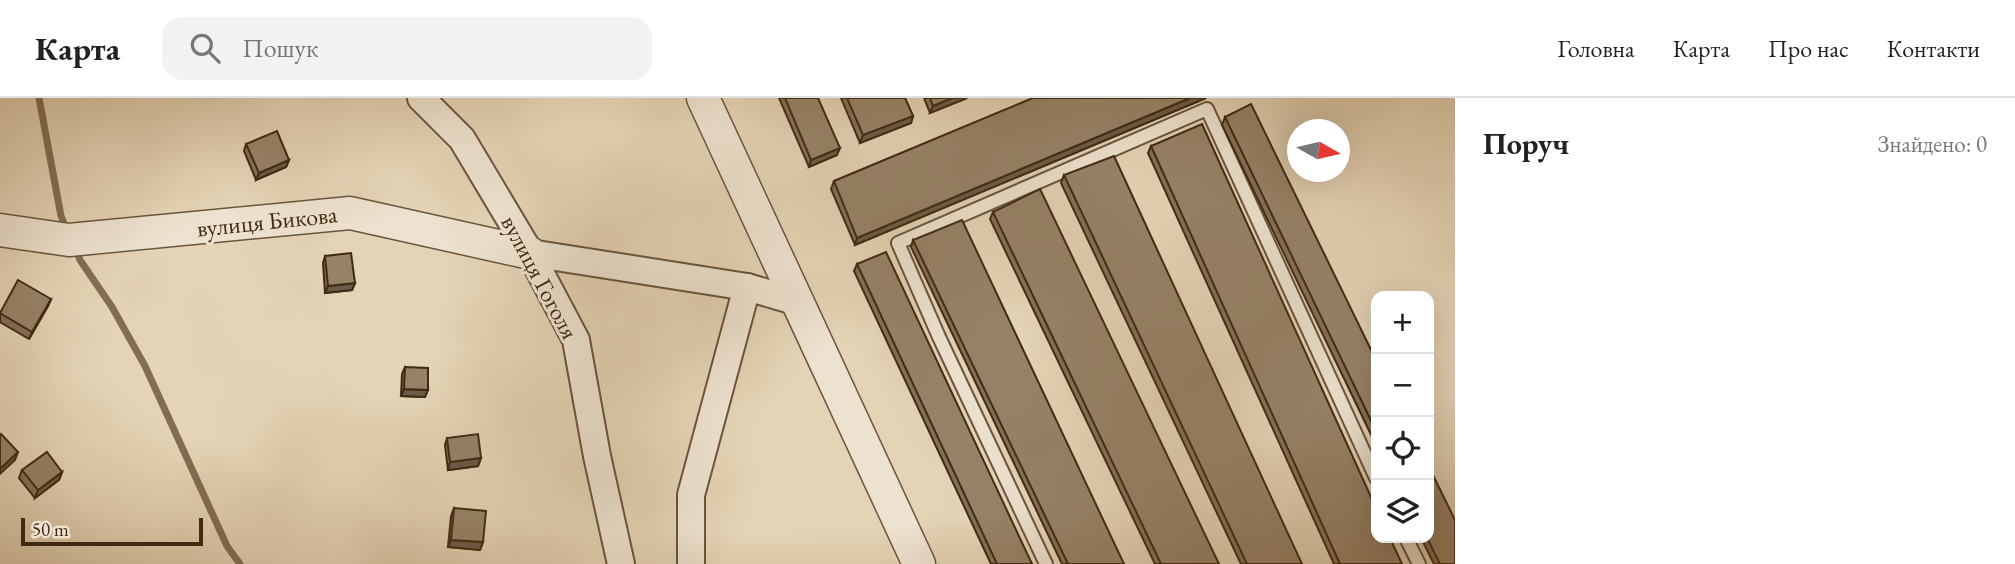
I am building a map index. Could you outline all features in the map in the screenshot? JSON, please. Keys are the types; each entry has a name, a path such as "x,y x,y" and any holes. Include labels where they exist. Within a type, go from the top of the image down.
{"street":[{"name":"вулиця Гоголя","path":"421,98 462,139 530,253 576,340 597,456 621,564"},
{"path":"703,98 919,564"},
{"name":"вулиця Бикова","path":"0,230 69,240 350,213 530,253"},
{"path":"530,253 747,287 798,302"},
{"path":"691,564 691,495 747,287"}],"lane":[{"path":"1045,564 898,243 1208,109 1371,467"},
{"path":"1408,543 1419,564"}],"building":[{"path":"785,98 818,98 840,148 811,160"},
{"path":"847,98 905,98 913,116 863,135"},
{"path":"930,98 952,98 933,106"},
{"path":"1033,98 1190,98 857,238 834,181"},
{"path":"1251,104 1371,350 1371,421 1225,117"},
{"path":"1202,124 1371,497 1371,543 1392,543 1402,564 1340,564 1151,146"},
{"path":"277,131 289,160 259,173 246,144"},
{"path":"1114,156 1302,564 1247,564 1064,175"},
{"path":"1040,189 1219,564 1161,564 993,212"},
{"path":"962,220 1124,564 1068,564 913,240"},
{"path":"886,252 1032,564 997,564 857,264"},
{"path":"351,253 355,283 328,286 325,256"},
{"path":"18,280 51,299 32,332 0,313"},
{"path":"405,367 428,368 428,390 404,389"},
{"path":"478,434 481,458 450,462 447,438"},
{"path":"0,435 18,452 0,469"},
{"path":"47,452 62,472 38,490 22,470"},
{"path":"1434,477 1455,520 1455,564 1440,564 1430,543 1434,543"},
{"path":"454,508 486,511 483,542 451,540"}],"waterway":[{"path":"39,98 61,216 67,231"},
{"path":"75,248 145,366 227,546 240,564"}]}
